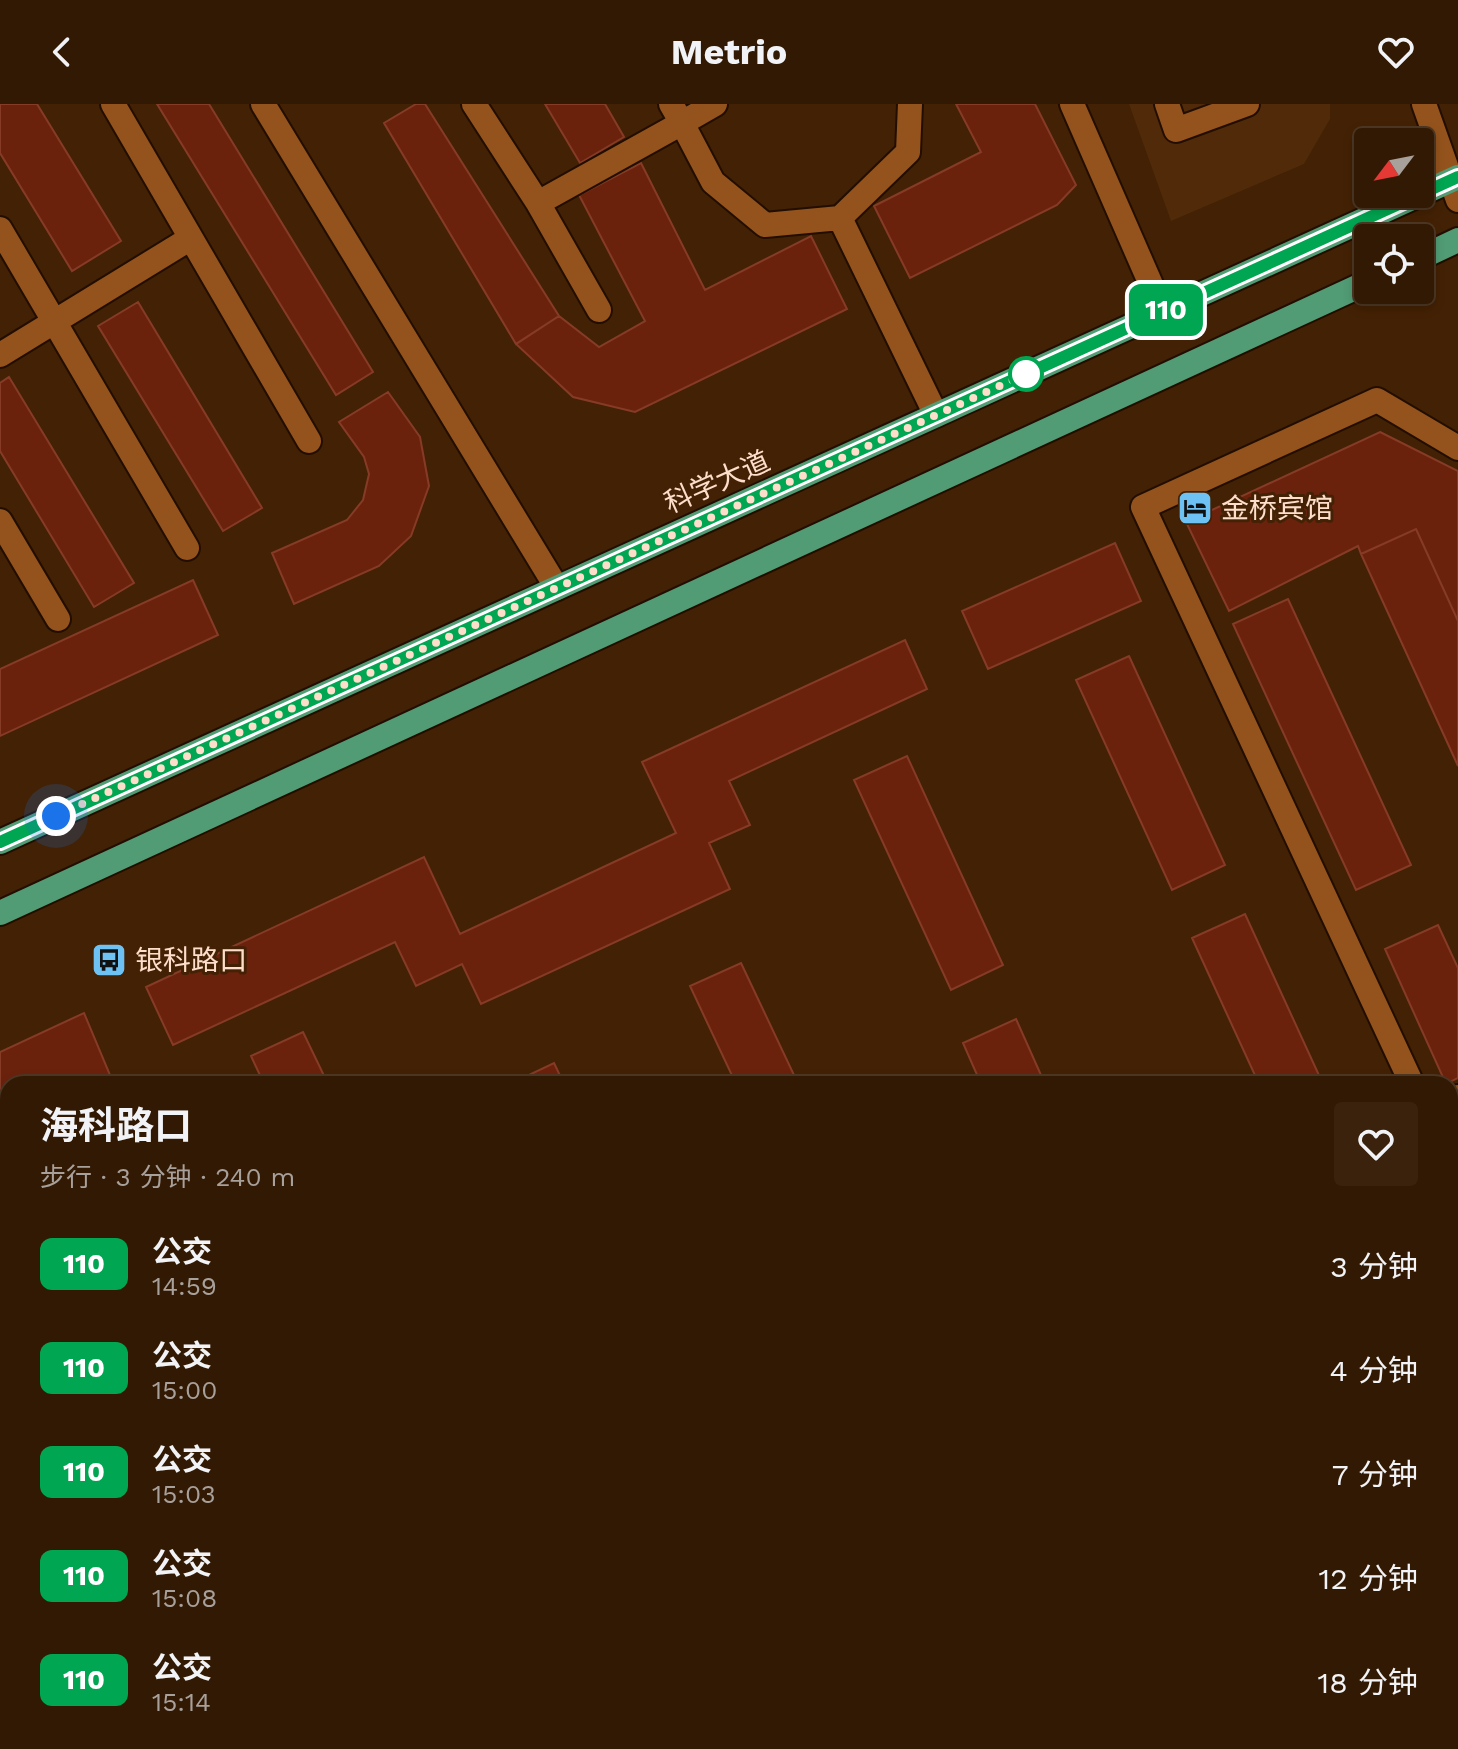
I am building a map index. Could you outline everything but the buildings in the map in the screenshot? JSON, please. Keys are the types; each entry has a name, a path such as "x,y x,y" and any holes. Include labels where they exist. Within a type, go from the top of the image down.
{"main road":[{"name":"科学大道","path":"0,842 1163,312 1455,186"},
{"path":"1434,251 1458,240"},
{"path":"0,913 1354,288"}],"street":[{"path":"113,104 309,441"},
{"path":"263,104 557,588"},
{"path":"474,104 538,203 599,310"},
{"path":"538,203 676,114 715,104"},
{"path":"676,114 713,182 765,225 840,218 908,152 910,104"},
{"path":"1072,104 1163,312"},
{"path":"1167,104 1176,130 1247,104"},
{"path":"1424,104 1455,186"},
{"path":"840,218 936,415"},
{"path":"0,229 187,548"},
{"path":"0,355 191,238"},
{"path":"1408,1076 1143,507 1377,400 1458,448"},
{"path":"0,521 58,619"}],"shaded area":[{"path":"1129,104 1330,104 1330,119 1304,164 1171,221"}],"bus line":[{"name":"110","path":"0,842 1458,177"}],"place":[{"name":"金桥宾馆","path":"1195,508"},
{"name":"银科路口","path":"109,960"}],"route":[{"path":"56,816 1026,374"}]}
